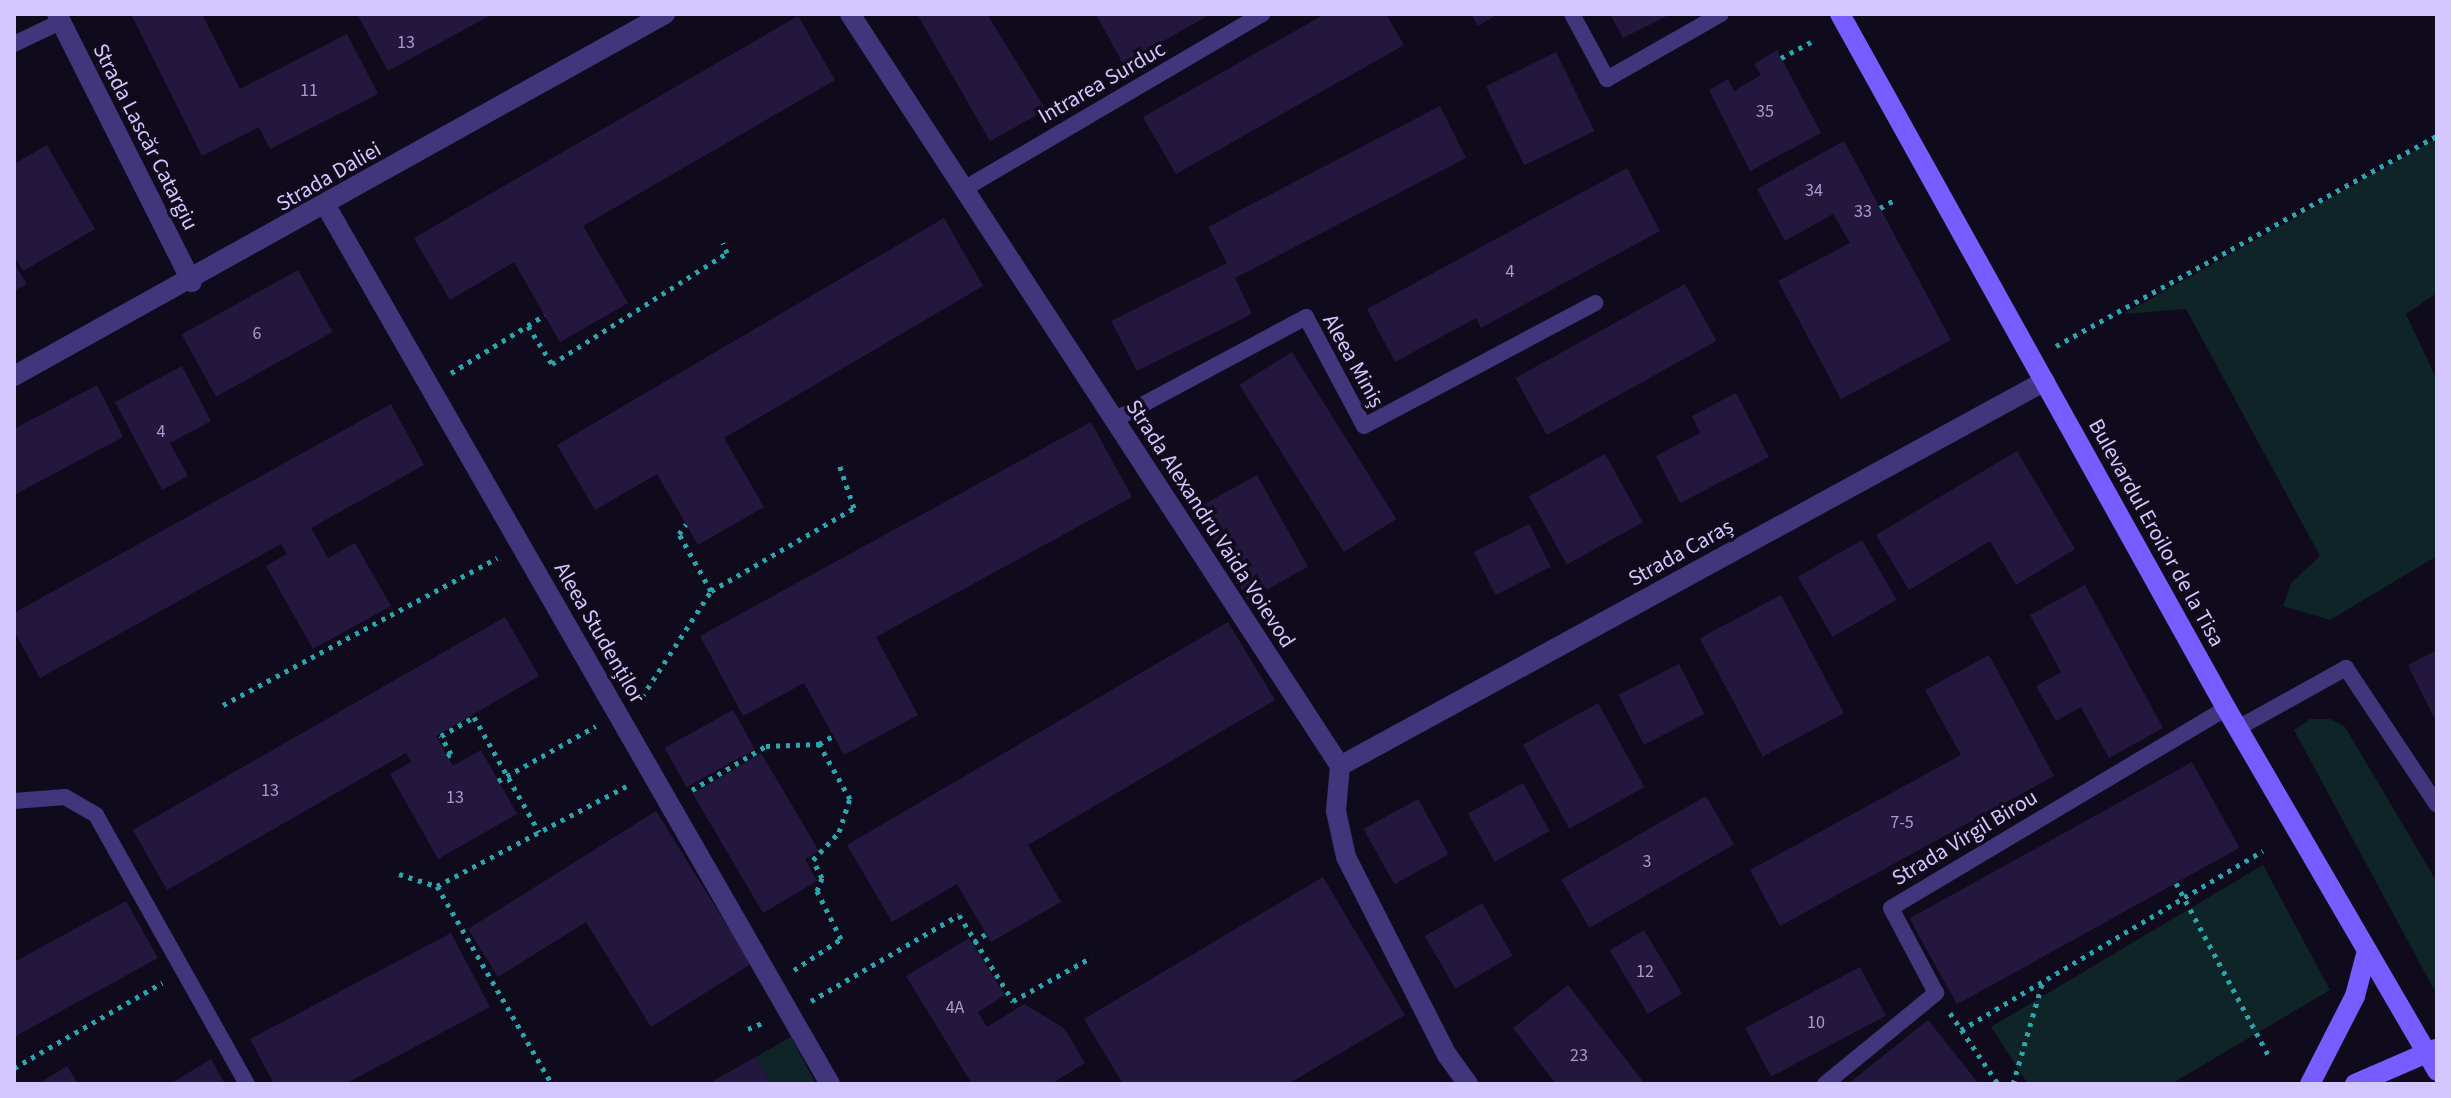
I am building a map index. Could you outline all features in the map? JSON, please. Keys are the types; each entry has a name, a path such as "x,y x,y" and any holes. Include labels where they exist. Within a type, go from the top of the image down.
{"street":[{"name":"Strada Daliei","path":"14,376 192,282 665,14"},
{"name":"Strada Alexandru Vaida Voievod","path":"850,14 1340,766"},
{"name":"Bulevardul Eroilor de la Tisa","path":"1840,14 2226,708 2367,951 2432,1050 2437,1071"},
{"name":"Strada Lascăr Catargiu","path":"59,18 192,282"},
{"name":"Aleea Studenților","path":"326,206 830,1084"},
{"name":"Strada Caraș","path":"1340,766 2045,381"},
{"path":"1340,766 1336,811 1346,857 1447,1055 1468,1084"},
{"path":"2310,1084 2355,996 2367,951"},
{"path":"2355,1084 2432,1050"}],"lane":[{"name":"Intrarea Surduc","path":"964,189 1262,14"},
{"path":"1572,14 1607,79 1721,14"},
{"path":"14,44 59,18"},
{"name":"Aleea Miniș","path":"1114,420 1306,317 1364,426 1595,303"},
{"path":"2238,728 2346,668 2431,783 2437,805"},
{"name":"Strada Virgil Birou","path":"1936,993 1891,908 2226,708"},
{"path":"14,801 65,797 96,815 247,1084"},
{"path":"1825,1084 1936,993"}],"path":[{"path":"1781,58 1811,42"},
{"path":"2033,359 2437,136"},
{"path":"1880,208 1896,199"},
{"path":"528,326 552,364 727,253 723,243"},
{"path":"430,387 545,315"},
{"path":"498,781 621,720 711,591 854,508 839,464"},
{"path":"686,524 679,534 711,591"},
{"path":"223,705 520,545"},
{"path":"447,756 451,754 441,736 474,717 539,832"},
{"path":"669,803 766,746 819,744 833,736"},
{"path":"773,984 841,939 817,891 822,878 813,860 839,832 850,799 819,744"},
{"path":"437,886 652,773"},
{"path":"1961,1030 2263,851"},
{"path":"399,874 437,886 552,1084"},
{"path":"2176,883 2270,1058"},
{"path":"748,1029 789,1013 959,915 1013,1001 1092,957"},
{"path":"974,942 986,934"},
{"path":"14,1068 183,971"},
{"path":"2013,1084 2043,980"},
{"path":"1936,993 1998,1084"}],"green space":[{"path":"2437,138 2437,293 2406,314 2437,380 2437,556 2330,620 2283,606 2291,583 2320,556 2186,309 2124,314"},
{"path":"2310,719 2330,719 2345,727 2437,882 2437,995 2294,730"},
{"path":"2263,865 2330,990 2171,1084 2028,1084 1991,1027"},
{"path":"791,1037 816,1084 771,1084 756,1057"}],"building":[{"path":"131,14 202,14 240,89 347,34 378,94 270,149 259,127 202,156"},
{"path":"357,14 493,14 388,71"},
{"path":"917,14 987,14 1046,110 990,141"},
{"path":"1211,14 1123,64 1097,16"},
{"path":"1325,14 1386,14 1404,45 1176,174 1143,117"},
{"path":"1471,14 1498,14 1478,26"},
{"path":"1610,14 1671,14 1623,38"},
{"path":"798,16 835,80 583,226 628,303 560,342 514,262 450,300 414,238"},
{"path":"1777,50 1821,133 1750,171 1709,90 1728,79 1734,91 1761,75 1754,64"},
{"path":"1556,52 1595,131 1524,165 1486,86"},
{"path":"1440,106 1466,158 1235,278 1252,314 1137,371 1111,321 1227,263 1208,227"},
{"path":"1844,141 1951,340 1841,399 1778,281 1850,243 1833,214 1785,241 1757,189"},
{"path":"47,145 95,229 23,271 14,256 14,164"},
{"path":"1627,168 1660,231 1481,328 1476,318 1395,362 1367,309"},
{"path":"944,218 983,286 724,438 764,507 698,545 657,474 595,510 557,445"},
{"path":"14,263 27,284 14,291"},
{"path":"298,270 332,332 216,397 182,334"},
{"path":"1685,284 1717,341 1547,435 1515,378"},
{"path":"1292,352 1396,519 1344,552 1239,385"},
{"path":"182,366 211,421 170,443 188,476 162,490 115,402"},
{"path":"97,385 123,437 14,495 14,429"},
{"path":"1736,393 1769,457 1680,503 1656,456 1700,433 1692,416"},
{"path":"391,404 424,465 311,528 328,558 355,543 391,606 313,649 266,566 287,554 281,544 40,678 14,631 14,613"},
{"path":"1091,422 1132,497 876,637 918,715 844,755 804,683 743,716 700,636"},
{"path":"2017,451 2075,549 2016,585 1990,541 1909,590 1876,535"},
{"path":"1605,454 1643,522 1567,564 1529,496"},
{"path":"1257,475 1308,567 1248,600 1197,508"},
{"path":"1529,524 1551,567 1496,595 1474,552"},
{"path":"1862,540 1896,600 1832,637 1798,577"},
{"path":"2085,585 2163,728 2109,758 2081,707 2056,721 2036,686 2061,672 2030,615"},
{"path":"1781,595 1844,713 1763,757 1700,638"},
{"path":"505,617 539,676 436,736 453,766 481,750 517,814 438,859 390,774 411,762 406,753 167,890 133,830"},
{"path":"1228,622 1275,700 1028,845 1061,902 991,942 957,884 892,922 847,845"},
{"path":"2437,650 2437,723 2408,665"},
{"path":"1989,655 2054,776 1780,926 1750,870 1961,755 1925,690"},
{"path":"1679,664 1704,714 1644,745 1618,695"},
{"path":"1598,703 1645,787 1569,829 1523,745"},
{"path":"733,710 755,749 687,787 665,748"},
{"path":"761,753 819,851 805,859 817,881 763,913 693,794"},
{"path":"2192,762 2240,848 1957,1004 1909,919"},
{"path":"1523,783 1550,831 1495,862 1468,814"},
{"path":"1706,796 1734,844 1589,928 1561,880"},
{"path":"1418,799 1449,854 1394,884 1364,829"},
{"path":"656,811 751,964 651,1027 586,922 498,977 468,929"},
{"path":"1323,877 1405,1015 1288,1084 1123,1084 1084,1019"},
{"path":"126,901 158,958 14,1037 14,962"},
{"path":"1482,903 1512,956 1455,989 1425,936"},
{"path":"1644,930 1682,993 1648,1014 1610,951"},
{"path":"451,933 490,1007 345,1084 274,1084 250,1039"},
{"path":"969,938 1005,995 978,1012 987,1027 1024,1004 1064,1028 1085,1063 1051,1084 972,1084 906,976"},
{"path":"1860,967 1886,1016 1771,1077 1745,1028"},
{"path":"1568,985 1645,1084 1556,1084 1513,1028"},
{"path":"1928,1020 1979,1084 1848,1084"},
{"path":"756,1057 771,1084 708,1084"},
{"path":"211,1059 225,1084 170,1084"},
{"path":"67,1066 78,1084 38,1084"}]}
